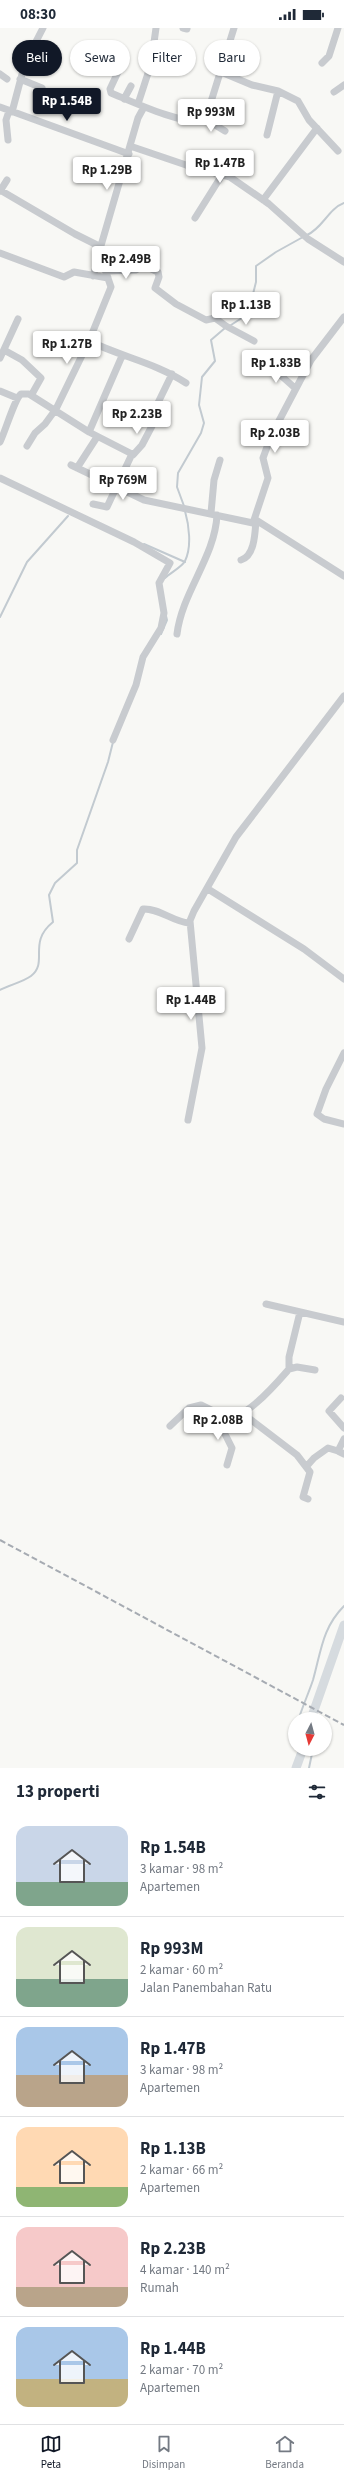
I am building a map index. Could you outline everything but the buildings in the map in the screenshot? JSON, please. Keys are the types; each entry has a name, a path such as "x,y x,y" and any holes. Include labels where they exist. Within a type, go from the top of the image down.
{"street":[{"path":"8,140 6,120 11,111 20,79 34,44 43,28"},
{"path":"93,276 130,150 150,64 156,28"},
{"path":"230,40 234,28"},
{"path":"322,64 329,56 338,28"},
{"path":"0,74 7,79"},
{"path":"116,76 110,91 124,99 179,118 202,121 207,120 225,131"},
{"path":"207,120 220,76"},
{"path":"231,76 252,85 278,91 298,101 317,128 338,151"},
{"path":"20,79 42,88"},
{"path":"334,92 344,85"},
{"path":"124,99 131,86"},
{"path":"267,135 278,91"},
{"path":"0,107 130,150 230,177 263,200 306,236 344,262"},
{"path":"263,200 317,128"},
{"path":"230,177 244,154"},
{"path":"195,218 222,175"},
{"path":"7,180 0,191 75,234 101,247"},
{"path":"0,253 64,278 74,272 93,276 136,270 143,265 160,274 155,287 156,290 176,304 203,319 215,318 254,341"},
{"path":"27,446 35,433 45,424 56,409 90,341 110,287 100,255"},
{"path":"241,560 247,557 251,550 256,520 269,476 263,458 271,436 311,360 344,317"},
{"path":"0,358 18,319"},
{"path":"90,341 122,356 153,365 186,383"},
{"path":"4,350 22,360 41,378 32,394"},
{"path":"89,432 122,356"},
{"path":"269,365 295,388"},
{"path":"93,504 107,507 118,488 133,455 142,445 152,426 154,411 172,374"},
{"path":"0,391 17,398"},
{"path":"0,442 11,418 17,398 24,393 32,394 89,432 133,455"},
{"path":"97,436 74,466 144,500 192,509 249,523 253,523 256,520"},
{"path":"177,634 195,579 215,534 214,480 220,460"},
{"path":"0,478 134,542 169,562 170,567 161,576 159,583 163,609 161,628 143,657 136,685 113,740"},
{"path":"256,520 344,576"},
{"path":"188,1120 202,1048 190,921 236,837 344,696"},
{"path":"208,889 304,949 344,979"},
{"path":"129,939 143,910 166,915 184,923 190,921"},
{"path":"344,1053 326,1089 317,1114 320,1118 344,1124"},
{"path":"266,1304 344,1322"},
{"path":"289,1369 289,1357 300,1312"},
{"path":"170,1426 189,1408 201,1405 211,1410 216,1417 225,1420 242,1413 262,1397 289,1369 297,1367 315,1370"},
{"path":"341,1398 329,1411 344,1428"},
{"path":"242,1413 297,1455 311,1474 303,1497 308,1499"},
{"path":"225,1420 225,1434 232,1448 227,1465"},
{"path":"306,1467 328,1448 341,1452 344,1439"},
{"path":"313,1712 344,1625"},
{"path":"296,1768 300,1756"}],"waterway":[{"path":"307,235 313,232 338,206 344,203"},
{"path":"231,325 248,314 256,282 256,266 276,252 303,237"},
{"path":"184,506 177,487 178,473 201,433 204,423 199,405 202,377 215,361 211,340 225,328"},
{"path":"165,578 185,561 189,549 188,523 185,511"},
{"path":"0,617 27,562 68,516"},
{"path":"144,544 185,562"},
{"path":"161,634 167,620 166,616"},
{"path":"0,990 28,978 36,971 41,937 45,930 53,922 49,895 55,883 77,863 77,850 108,762 113,742"},
{"path":"301,1712 313,1680 323,1641 331,1623 344,1606"},
{"path":"309,1768 312,1756"}],"railway":[{"path":"0,1540 344,1725"}]}
